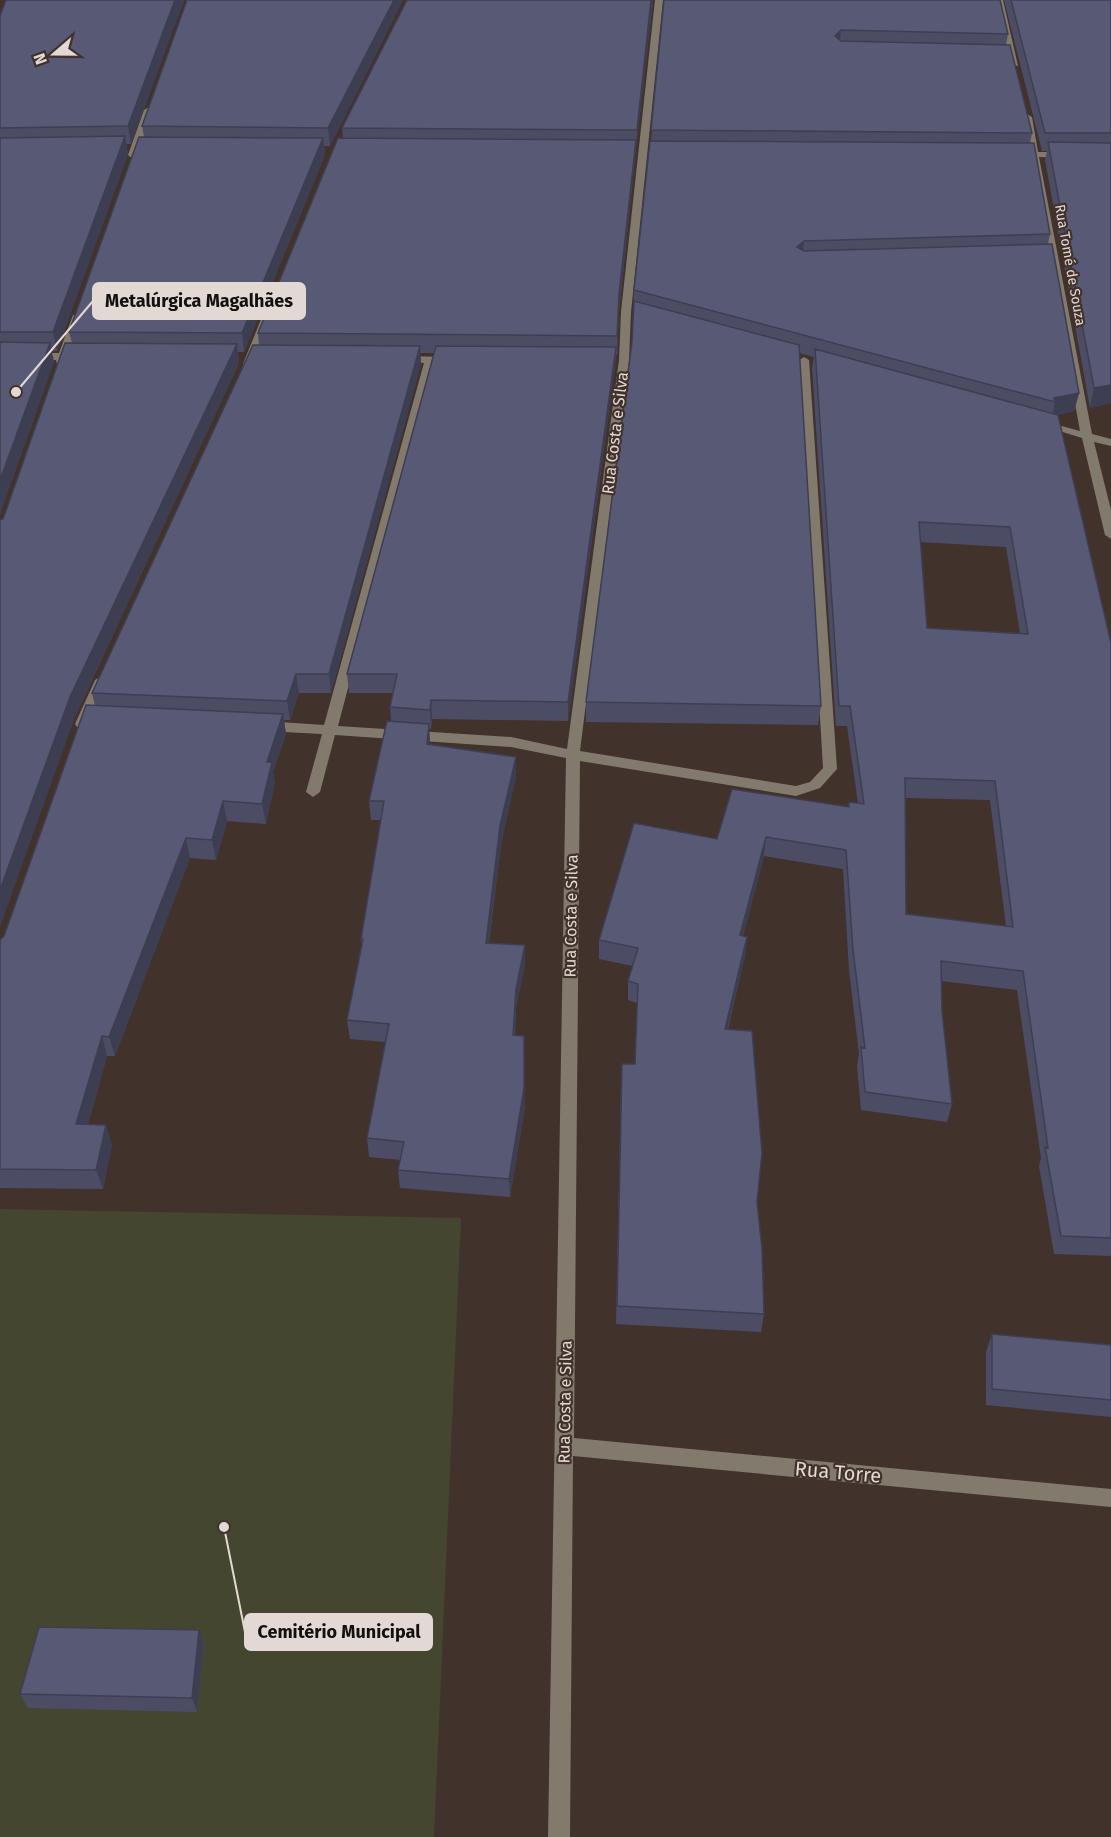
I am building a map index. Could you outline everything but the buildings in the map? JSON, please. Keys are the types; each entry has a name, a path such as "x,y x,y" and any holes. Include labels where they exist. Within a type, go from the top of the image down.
{"street":[{"name":"Rua Costa e Silva","path":"559,1837 573,754 619,360 631,313 659,0"},
{"path":"999,0 1018,79"},
{"path":"1002,57 1013,57"},
{"path":"128,171 130,149 154,96"},
{"name":"Rua Tomé de Souza","path":"1023,100 1036,154 1087,436 1111,535"},
{"path":"130,149 147,149"},
{"path":"632,154 656,154"},
{"path":"1000,154 1079,156"},
{"path":"1043,258 1054,257"},
{"path":"61,363 82,303"},
{"path":"241,379 272,303"},
{"path":"0,356 61,363 98,357"},
{"path":"385,359 465,360"},
{"path":"313,792 430,359"},
{"path":"248,725 511,742 796,791 815,785 830,768 804,360"},
{"path":"1031,421 1111,443"},
{"path":"77,739 90,718 109,665"},
{"name":"Rua Torre","path":"564,1446 1111,1498"}],"green space":[{"path":"0,1209 461,1218 434,1837 0,1837"}],"place":[{"name":"Metalúrgica Magalhães","path":"16,392"},
{"name":"Cemitério Municipal","path":"224,1527"}]}
